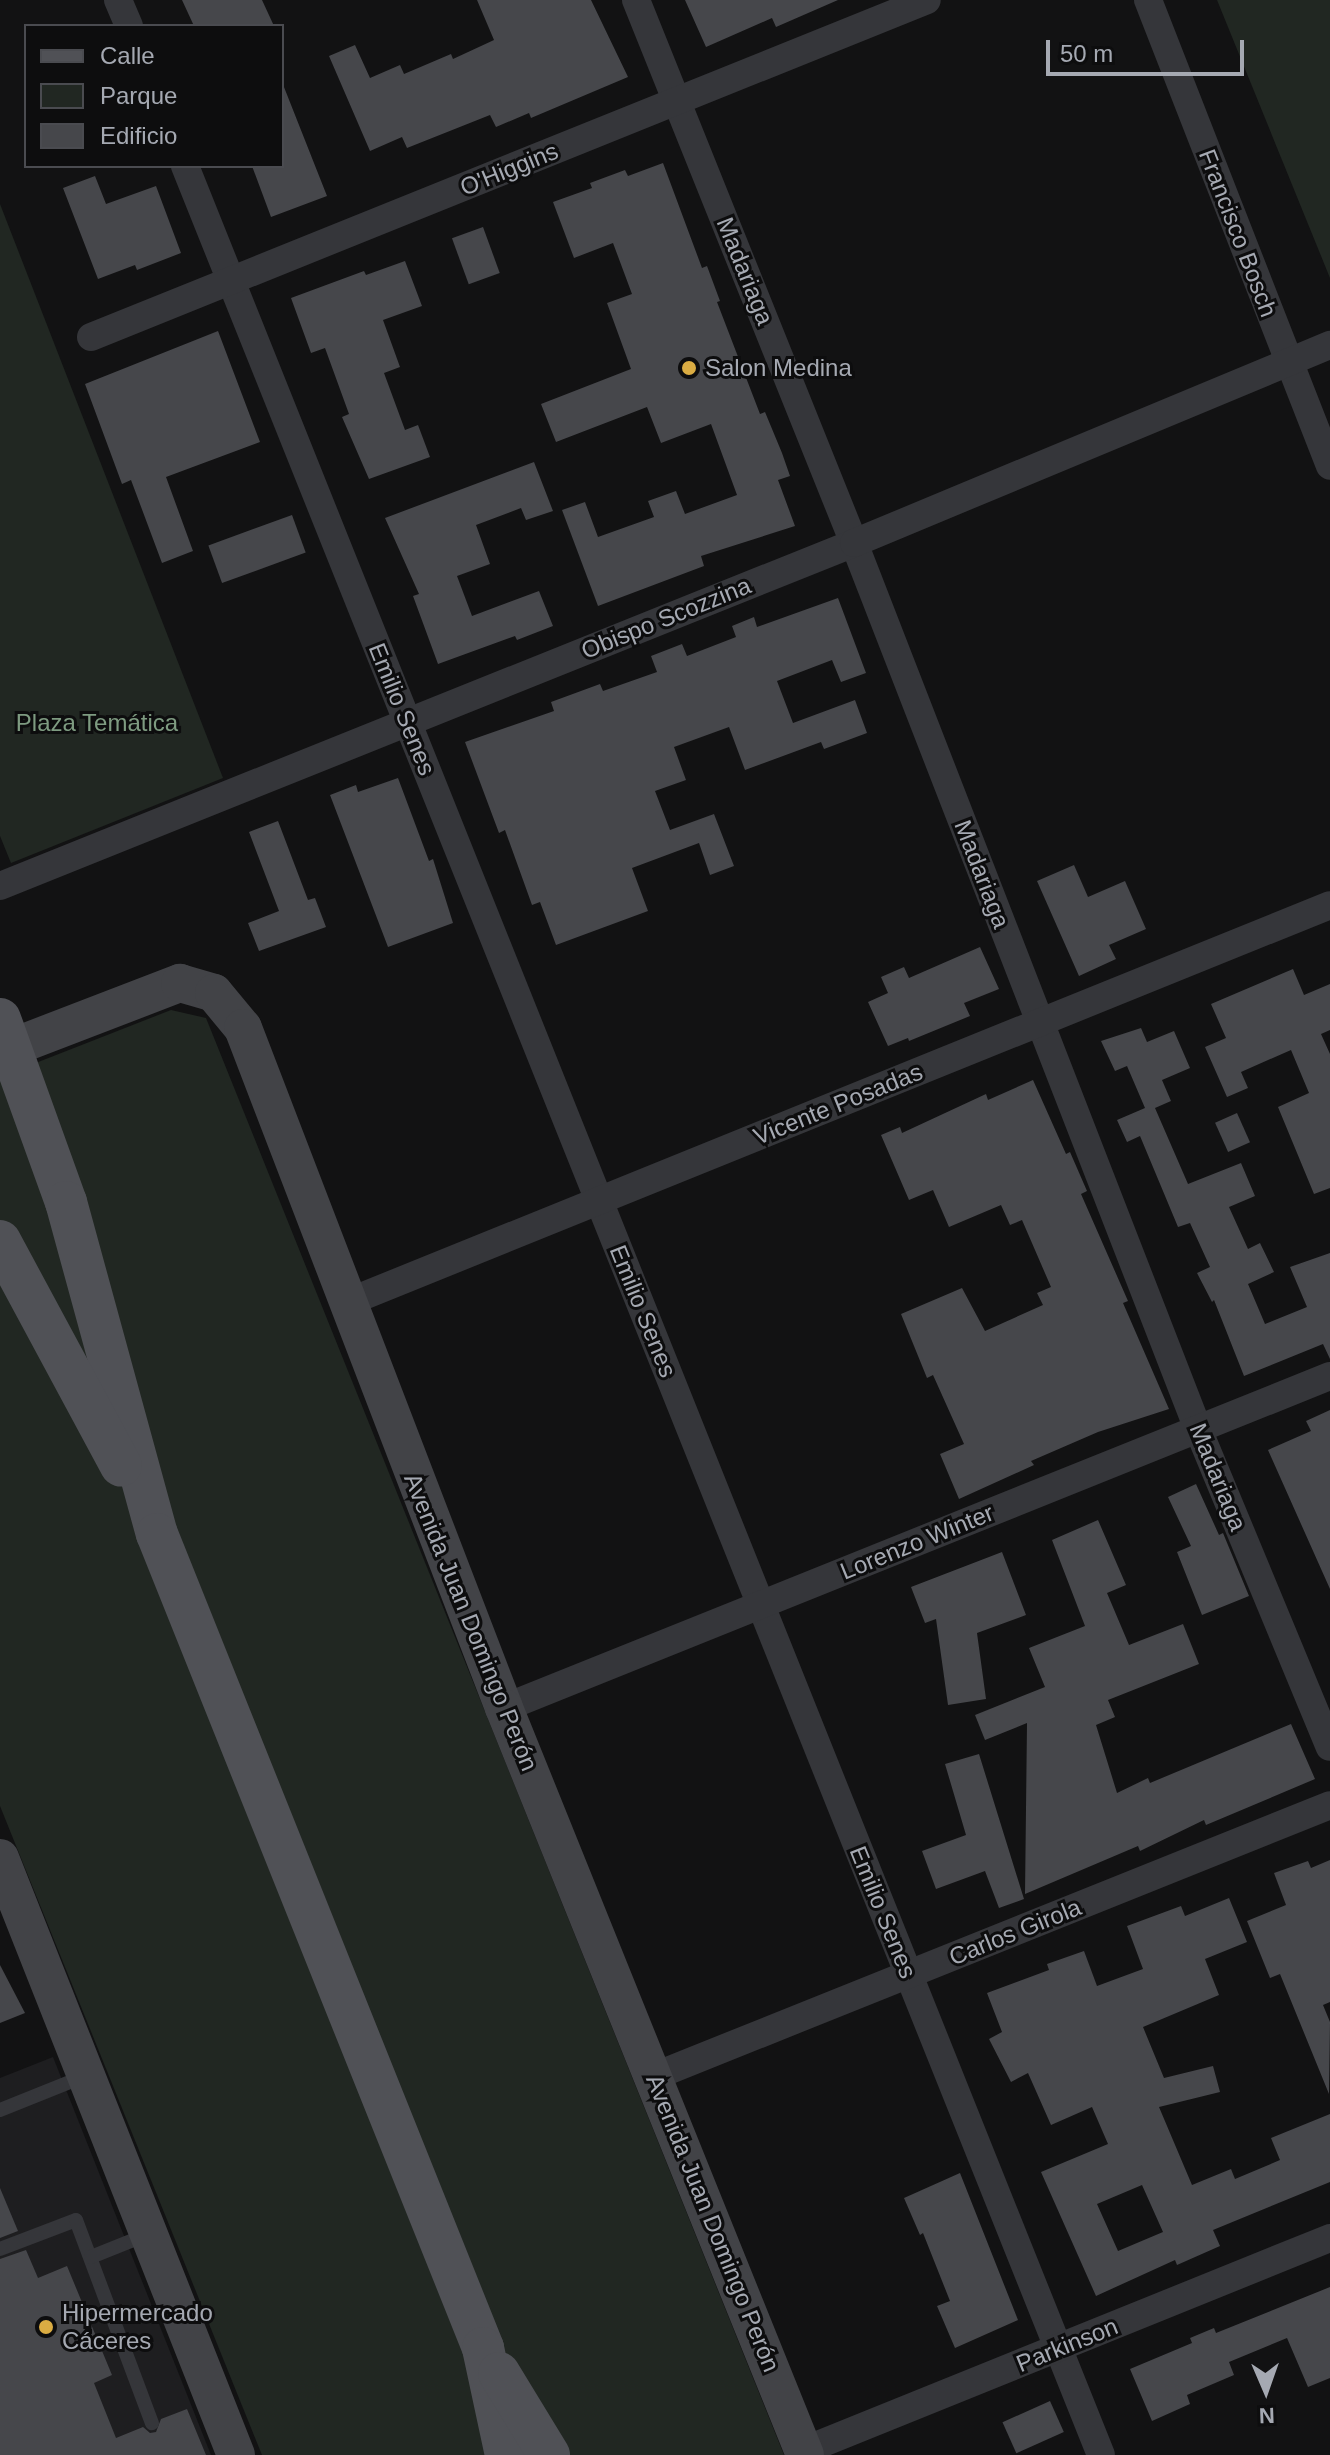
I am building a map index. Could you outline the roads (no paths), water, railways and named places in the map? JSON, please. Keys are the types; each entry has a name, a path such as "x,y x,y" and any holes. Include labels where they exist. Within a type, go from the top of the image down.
{"main road":[{"name":"Avenida Juan Domingo Perón","path":"157,1534 66,1202 4,1040 180,983 214,993 243,1028 504,1708 655,2076 804,2453"},
{"name":"Avenida Juan Domingo Perón","path":"0,1241 157,1534 483,2348 506,2455"},
{"path":"4,1879 86,2076 236,2455"},
{"name":"Avenida Juan Domingo Perón","path":"483,2348 549,2455"}],"street":[{"path":"118,0 128,24"},
{"name":"Madariaga","path":"636,0 854,543 1198,1429 1330,1747"},
{"name":"O'Higgins","path":"91,337 927,0"},
{"name":"Francisco Bosch","path":"1148,0 1330,466"},
{"name":"Emilio Senes","path":"186,168 1101,2455"},
{"name":"Obispo Scozzina","path":"0,886 854,543 1330,345"},
{"name":"Vicente Posadas","path":"346,1303 1330,905"},
{"name":"Lorenzo Winter","path":"504,1708 1330,1376"},
{"name":"Carlos Girola","path":"655,2076 1330,1805"},
{"name":"Parkinson","path":"804,2453 1330,2238"}],"lane":[{"path":"0,2110 86,2076"},
{"path":"0,2249 76,2220 152,2423"},
{"path":"91,2257 149,2234"}],"place":[{"name":"Salon Medina","path":"689,368"},
{"name":"Hipermercado Cáceres","path":"46,2327"}],"park label":[{"name":"Plaza Temática","path":"97,723"}]}
